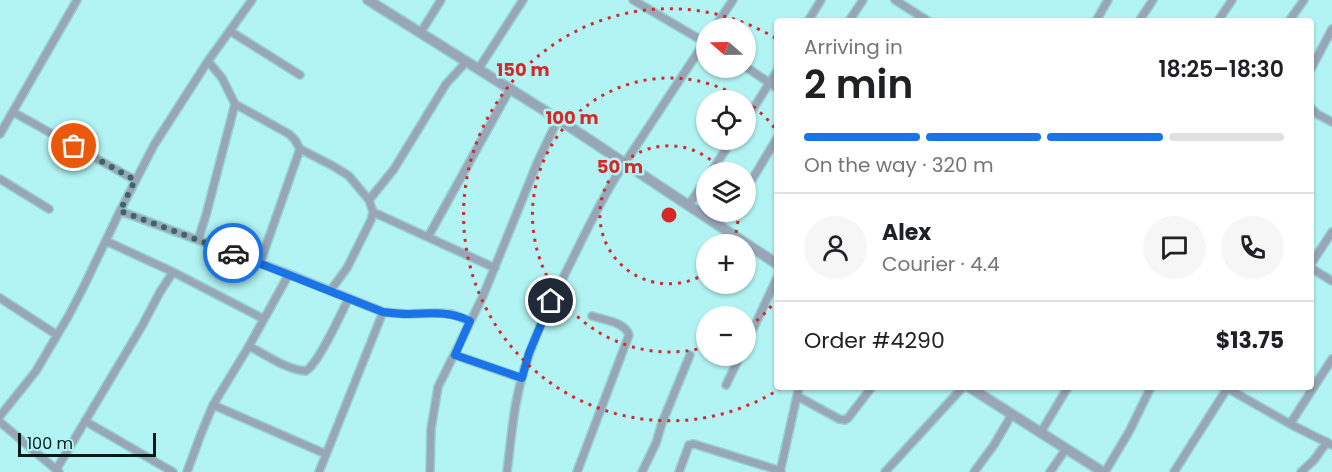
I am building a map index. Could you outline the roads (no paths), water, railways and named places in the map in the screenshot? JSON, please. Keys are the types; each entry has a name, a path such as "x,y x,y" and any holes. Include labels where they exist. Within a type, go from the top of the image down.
{"street":[{"path":"0,135 77,0"},
{"path":"0,417 36,371 57,335 154,146 208,61 252,0"},
{"path":"368,0 558,119 774,261"},
{"path":"421,32 441,0"},
{"path":"479,69 523,0"},
{"path":"633,0 696,36"},
{"path":"721,18 733,0"},
{"path":"809,18 821,0"},
{"path":"851,18 863,0"},
{"path":"895,0 923,18"},
{"path":"1098,18 1108,0"},
{"path":"1141,18 1153,0"},
{"path":"1220,18 1232,0"},
{"path":"1291,18 1304,0"},
{"path":"1314,63 1332,28"},
{"path":"230,31 300,75"},
{"path":"507,472 514,414 522,378 529,353 551,301 604,195 696,57"},
{"path":"208,61 222,78 236,105 289,134 300,149 349,176 369,200 373,212 367,228 347,268 330,291"},
{"path":"369,200 394,168 446,84 467,61"},
{"path":"756,74 774,86"},
{"path":"756,105 774,76"},
{"path":"428,237 510,89"},
{"path":"198,240 236,105"},
{"path":"1314,111 1332,122"},
{"path":"13,112 135,180"},
{"path":"430,472 430,429 438,387 495,268 538,161 558,119"},
{"path":"756,173 774,143"},
{"path":"260,263 300,149"},
{"path":"0,179 49,208"},
{"path":"688,206 696,194"},
{"path":"120,211 383,312 445,314 470,321"},
{"path":"373,212 495,268"},
{"path":"1314,261 1332,232"},
{"path":"106,241 173,272 264,319"},
{"path":"1314,268 1332,281"},
{"path":"0,422 57,471 173,272"},
{"path":"187,472 213,405 289,274"},
{"path":"756,323 774,284"},
{"path":"0,298 57,335"},
{"path":"249,346 286,365 306,371 323,348 349,298"},
{"path":"319,472 383,312"},
{"path":"577,472 629,335 622,326 592,316"},
{"path":"455,355 522,378"},
{"path":"642,472 656,443 690,355"},
{"path":"1314,387 1332,359"},
{"path":"726,385 735,366"},
{"path":"679,472 689,445 694,444 780,472 798,390"},
{"path":"797,396 844,420 870,390"},
{"path":"885,472 960,390"},
{"path":"982,390 1012,414 1104,472 1130,430 1150,390"},
{"path":"1041,432 1066,390"},
{"path":"1174,472 1226,390"},
{"path":"1233,390 1290,424 1329,443 1301,472"},
{"path":"1290,424 1312,390"},
{"path":"213,405 326,454"},
{"path":"974,472 994,445 1012,414"},
{"path":"85,421 173,472"},
{"path":"1050,472 1066,449"}]}
